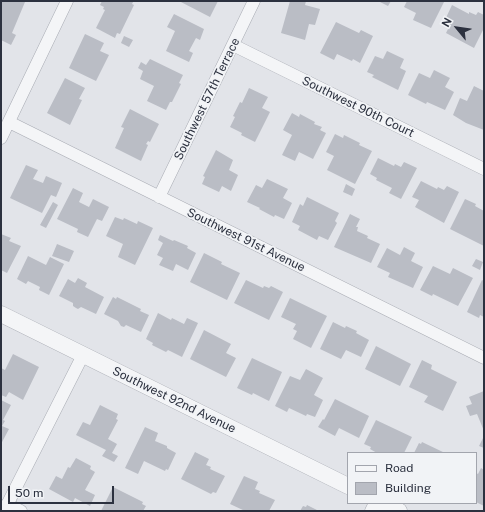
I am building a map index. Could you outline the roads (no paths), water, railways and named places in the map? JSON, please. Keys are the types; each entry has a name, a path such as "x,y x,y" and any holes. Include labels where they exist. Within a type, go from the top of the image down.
{"street":[{"path":"1,138 67,1"},
{"name":"Southwest 57th Terrace","path":"159,197 254,1"},
{"name":"Southwest 90th Court","path":"233,45 484,169"},
{"name":"Southwest 91st Avenue","path":"9,122 484,358"},
{"name":"Southwest 92nd Avenue","path":"1,314 347,486"},
{"path":"21,511 5,508 82,355"},
{"path":"384,504 399,511"}]}
